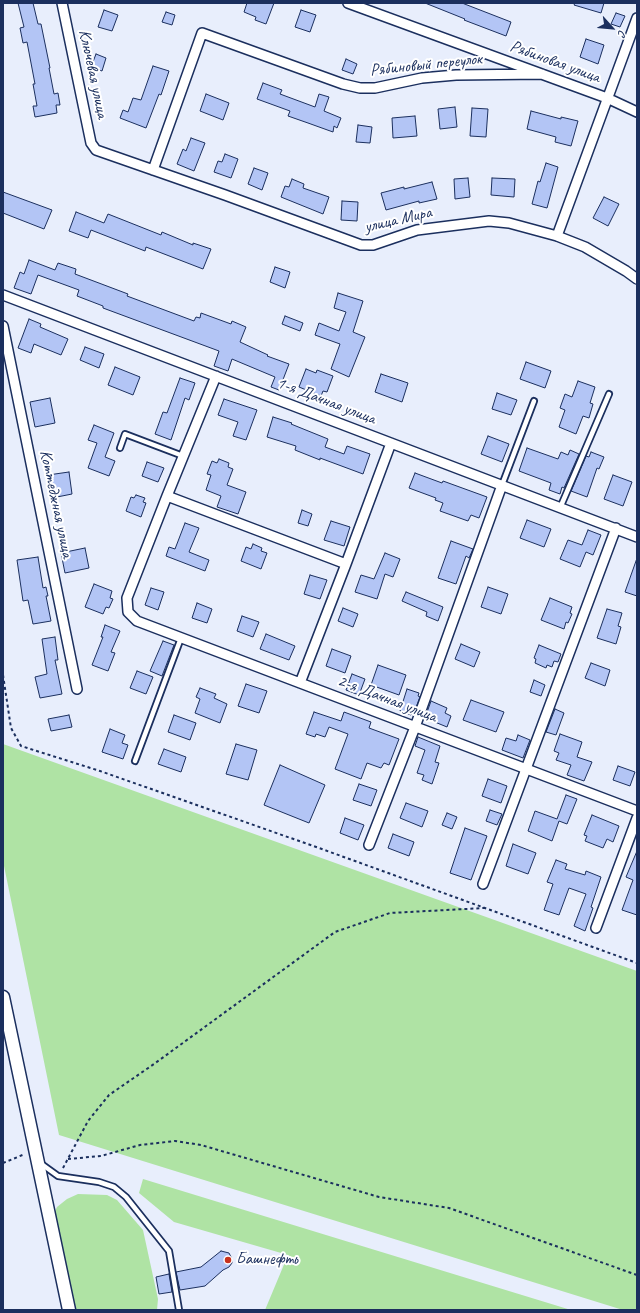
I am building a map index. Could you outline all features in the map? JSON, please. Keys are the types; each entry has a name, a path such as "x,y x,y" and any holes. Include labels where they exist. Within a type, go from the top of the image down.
{"main road":[{"path":"3,996 69,1310"},
{"path":"3,1027 63,1310"}],"street":[{"name":"Ключевая улица","path":"62,3 90,143 96,150"},
{"name":"Рябиновая улица","path":"348,3 612,100 637,112"},
{"path":"557,236 612,100 637,18"},
{"name":"Рябиновый переулок","path":"153,170 202,33 343,84 360,88 375,88 422,78 456,74 542,74"},
{"path":"612,100 637,120"},
{"name":"улица Мира","path":"96,150 361,245 373,245 416,230 489,221 509,223 557,236 585,247 637,279"},
{"name":"1-я Дачная улица","path":"3,295 637,537"},
{"name":"Коттеджная улица","path":"3,326 77,689"},
{"path":"216,376 167,496 346,564"},
{"path":"300,682 391,443"},
{"path":"369,845 415,727 502,485"},
{"name":"2-я Дачная улица","path":"167,496 127,598 128,612 137,621 637,811"},
{"path":"483,884 616,528"},
{"path":"596,928 637,818"}],"lane":[{"path":"560,508 609,394"},
{"path":"502,485 534,402"},
{"path":"120,448 125,434 183,456"},
{"path":"135,761 181,638"},
{"path":"29,1151 37,1161 58,1176 99,1182 114,1187 126,1197 169,1251 179,1310"}],"path":[{"path":"3,675 11,728 21,746 312,845 637,963"},
{"path":"58,1176 88,1122 109,1095 335,932 390,913 485,908"},
{"path":"68,1159 100,1156 140,1145 175,1141 201,1145 379,1197 449,1208 637,1275"},
{"path":"3,1164 29,1151"}],"green space":[{"path":"3,744 637,971 637,1310 623,1310 59,1135 3,861"},
{"path":"143,1179 571,1310 265,1310 288,1255 174,1222 139,1193"},
{"path":"78,1194 107,1195 117,1200 143,1230 158,1299 157,1310 75,1310 53,1216 57,1207 67,1199"}],"building":[{"path":"18,3 33,3 38,24 41,24 54,94 58,93 60,105 56,105 57,113 35,117 33,106 37,106 33,84 35,84 27,42 23,43 20,28 24,27"},
{"path":"247,3 274,3 266,24 255,20 256,17 244,12"},
{"path":"425,3 462,3 511,22 506,36"},
{"path":"575,3 604,3 601,13 574,5"},
{"path":"104,10 118,15 112,31 98,27"},
{"path":"301,10 316,15 310,32 295,27"},
{"path":"166,12 175,15 172,25 162,22"},
{"path":"616,13 625,16 620,27 611,24"},
{"path":"586,39 604,45 598,64 580,57"},
{"path":"96,54 106,58 102,71 91,67"},
{"path":"346,59 357,64 353,74 342,70"},
{"path":"153,66 169,71 161,95 159,94 146,128 120,118 123,110 128,112 133,98 141,100"},
{"path":"263,83 282,90 280,94 315,107 319,94 329,97 324,111 341,118 337,128 334,126 333,132 288,116 290,111 257,99"},
{"path":"206,94 229,103 223,120 200,111"},
{"path":"455,107 457,127 440,129 438,109"},
{"path":"472,108 488,109 486,137 470,136"},
{"path":"531,111 561,119 561,117 578,121 571,146 555,142 556,137 527,129"},
{"path":"415,116 417,136 393,138 392,118"},
{"path":"358,125 372,127 370,143 356,142"},
{"path":"191,138 205,143 194,171 177,164 183,149 186,151"},
{"path":"225,154 238,159 231,178 214,172 218,161 222,162"},
{"path":"546,163 558,167 547,208 532,204 538,181 540,182"},
{"path":"254,168 268,173 262,190 248,184"},
{"path":"468,178 470,197 455,199 454,179"},
{"path":"492,178 515,179 514,197 491,195"},
{"path":"292,179 304,184 303,188 329,197 323,214 281,197 285,186 289,187"},
{"path":"432,182 437,199 419,203 419,201 386,210 381,193"},
{"path":"3,192 52,210 44,229 3,213"},
{"path":"604,197 619,204 608,226 593,218"},
{"path":"342,201 358,202 357,221 341,220"},
{"path":"76,212 104,223 108,214 161,235 162,232 193,245 193,243 211,249 203,269 146,247 145,251 91,230 88,238 69,231"},
{"path":"29,260 55,270 58,263 76,269 75,274 128,294 127,296 194,321 196,317 200,318 201,313 231,324 232,321 246,327 240,342 268,355 267,356 289,364 279,390 271,387 275,377 232,359 228,371 214,366 219,351 103,308 103,306 77,296 79,290 38,275 31,294 14,288 20,272 24,274"},
{"path":"275,267 290,272 285,288 270,282"},
{"path":"338,293 363,301 353,332 365,337 349,377 331,369 340,344 315,335 319,323 339,331 346,312 334,308"},
{"path":"285,316 303,323 300,331 282,324"},
{"path":"29,319 41,324 40,327 68,339 61,355 34,344 31,353 18,348"},
{"path":"85,347 104,354 99,368 80,360"},
{"path":"526,362 551,371 545,388 520,379"},
{"path":"115,367 140,377 133,395 108,385"},
{"path":"306,369 316,373 317,370 333,376 327,392 323,391 321,396 299,387"},
{"path":"381,374 408,383 402,402 375,392"},
{"path":"180,378 195,383 189,400 185,398 171,440 155,434 163,412 167,413"},
{"path":"578,381 595,387 590,403 593,404 589,418 583,416 576,434 559,427 565,410 560,408 565,394 572,397"},
{"path":"497,393 517,400 511,415 492,409"},
{"path":"50,398 55,423 35,427 30,402"},
{"path":"224,399 257,410 246,440 233,436 238,422 218,415"},
{"path":"273,417 292,423 291,424 328,439 325,447 344,454 347,446 370,454 363,474 320,458 320,460 295,450 296,446 267,437"},
{"path":"94,425 114,433 105,457 115,461 109,476 88,468 97,443 88,440"},
{"path":"488,436 509,444 502,462 481,454"},
{"path":"527,448 558,459 561,452 568,455 570,450 579,454 560,494 549,490 551,483 519,471"},
{"path":"591,452 604,457 599,469 597,468 587,497 571,491 586,456 589,457"},
{"path":"219,459 229,463 228,467 233,469 227,485 246,492 238,514 217,507 221,496 206,490 211,475 207,474 212,461 217,463"},
{"path":"147,462 164,468 158,482 142,476"},
{"path":"69,472 72,494 52,498 48,475"},
{"path":"415,473 442,483 443,481 487,497 479,518 471,515 468,521 440,511 443,503 435,500 436,498 409,488"},
{"path":"613,475 632,482 623,506 604,499"},
{"path":"136,495 145,498 143,502 146,503 141,517 126,511 131,497 134,498"},
{"path":"302,510 312,514 308,526 298,523"},
{"path":"527,520 551,529 544,547 520,538"},
{"path":"331,521 350,527 344,546 324,540"},
{"path":"185,523 199,528 189,552 209,560 205,571 166,556 169,547 175,549"},
{"path":"588,530 601,535 593,555 586,552 580,567 560,559 568,540 582,545"},
{"path":"451,541 473,549 469,558 466,556 456,584 438,578"},
{"path":"253,544 262,548 261,551 267,553 261,569 241,561 246,547 251,549"},
{"path":"85,548 89,568 65,573 61,553"},
{"path":"385,553 400,559 393,577 385,574 377,599 355,592 361,575 374,579"},
{"path":"38,557 43,588 46,587 48,596 46,596 51,621 33,624 28,600 23,601 17,560"},
{"path":"636,561 637,562 637,596 625,592"},
{"path":"310,575 327,580 320,599 304,594"},
{"path":"94,584 112,591 110,598 113,599 109,608 106,607 103,614 85,607"},
{"path":"488,587 508,594 501,614 481,607"},
{"path":"151,588 164,592 158,610 145,605"},
{"path":"406,592 443,607 438,621 426,616 427,612 402,601"},
{"path":"550,598 572,607 570,613 572,614 568,623 566,622 564,629 541,620"},
{"path":"197,603 212,609 207,623 192,618"},
{"path":"343,608 358,614 353,627 338,621"},
{"path":"607,609 622,613 618,626 621,627 616,644 597,638"},
{"path":"242,616 259,622 253,637 237,631"},
{"path":"105,625 120,631 111,652 115,653 108,671 92,665 103,637 101,637"},
{"path":"266,634 295,646 289,660 260,649"},
{"path":"55,637 58,660 55,660 62,694 40,698 35,677 47,674 42,639"},
{"path":"163,641 174,645 162,676 150,671"},
{"path":"461,644 480,652 474,667 455,659"},
{"path":"539,645 561,654 558,662 554,661 552,667 547,665 546,668 535,663 536,659 534,658"},
{"path":"332,649 351,656 345,673 326,666"},
{"path":"591,663 610,670 605,686 585,678"},
{"path":"378,665 406,675 399,695 371,685"},
{"path":"137,671 153,677 146,694 130,688"},
{"path":"352,674 365,679 359,695 346,690"},
{"path":"534,680 545,685 541,696 530,692"},
{"path":"246,684 267,691 259,713 238,706"},
{"path":"200,688 216,694 214,698 227,704 220,723 195,713 200,699 196,697"},
{"path":"407,689 419,693 418,696 420,697 414,713 411,715 400,711"},
{"path":"471,700 504,712 496,732 463,720"},
{"path":"431,701 447,708 445,713 451,716 447,727 425,718"},
{"path":"555,709 564,713 556,735 546,732"},
{"path":"314,712 341,721 344,712 371,722 369,728 399,739 389,765 384,763 381,768 367,763 361,779 335,769 348,734 329,727 325,737 316,734 315,737 306,734"},
{"path":"69,715 72,727 51,731 48,719"},
{"path":"174,715 196,723 190,740 168,732"},
{"path":"110,729 125,735 122,743 128,745 123,759 102,752"},
{"path":"560,734 582,742 577,757 592,762 584,781 567,775 571,765 556,760 559,753 554,751"},
{"path":"518,735 530,740 523,758 502,750 506,738 516,741"},
{"path":"418,737 440,746 435,762 439,763 432,784 422,780 424,775 417,773 425,750 415,746"},
{"path":"236,744 257,750 248,780 226,774"},
{"path":"164,749 186,757 181,772 158,764"},
{"path":"280,765 325,785 309,823 264,805"},
{"path":"618,766 635,772 630,786 613,780"},
{"path":"488,779 507,786 501,803 482,796"},
{"path":"359,784 377,790 371,806 353,800"},
{"path":"566,795 577,799 567,824 559,821 552,841 528,831 535,811 557,819"},
{"path":"406,803 428,811 422,827 400,818"},
{"path":"490,810 502,814 497,825 486,821"},
{"path":"447,813 457,817 452,829 442,825"},
{"path":"592,815 619,826 613,842 607,839 603,848 585,841 587,836 584,835"},
{"path":"345,818 364,825 358,840 340,833"},
{"path":"465,828 487,836 471,880 450,873"},
{"path":"393,834 414,842 409,856 388,848"},
{"path":"513,844 536,853 528,874 506,866"},
{"path":"637,851 637,915 622,910 633,880 626,877"},
{"path":"556,860 567,864 565,869 585,875 586,871 601,877 585,931 574,926 586,894 569,888 559,915 544,910 553,884 547,882"},
{"path":"221,1251 229,1253 231,1257 232,1263 229,1267 223,1270 205,1286 180,1290 176,1272 201,1267"},
{"path":"169,1274 172,1292 159,1294 156,1277"}],"place":[{"name":"Башнефть","path":"228,1260"}]}
